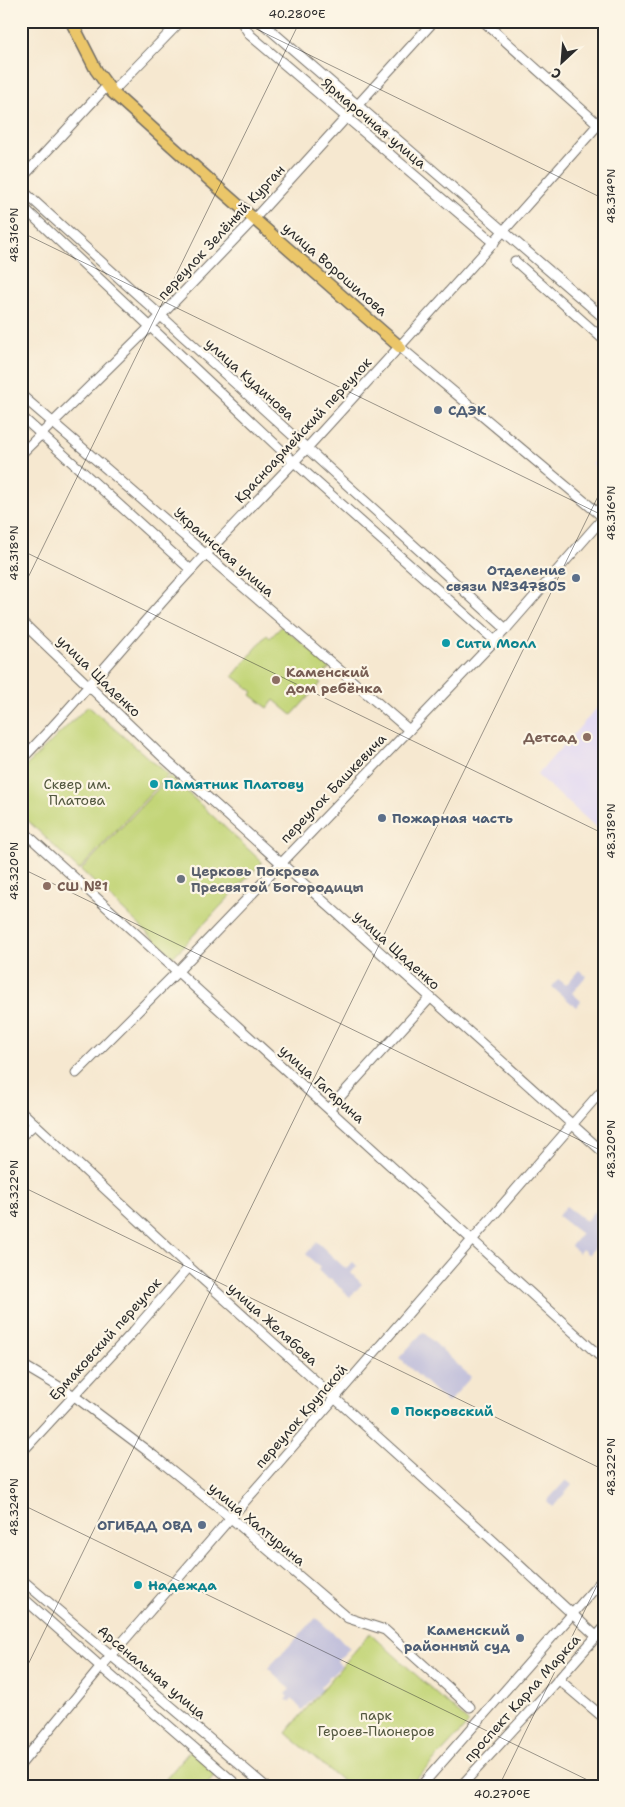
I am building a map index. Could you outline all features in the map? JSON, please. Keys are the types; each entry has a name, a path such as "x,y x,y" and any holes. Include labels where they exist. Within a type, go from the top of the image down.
{"main road":[{"name":"улица Ворошилова","path":"71,21 96,70 109,89 400,347"}],"street":[{"path":"21,179 109,89 181,21"},
{"name":"Ярмарочная улица","path":"241,21 250,34 345,118 494,243"},
{"path":"260,21 604,318"},
{"name":"переулок Зелёный Курган","path":"21,454 150,327 254,219 434,21"},
{"path":"483,21 601,121"},
{"name":"Красноармейский переулок","path":"21,760 90,686 191,570 400,347 601,121"},
{"name":"улица Кудинова","path":"21,190 506,629"},
{"path":"21,205 294,462 494,640"},
{"path":"515,261 603,338"},
{"name":"улица Ворошилова","path":"400,347 604,518"},
{"name":"Украинская улица","path":"21,395 409,730"},
{"path":"21,416 191,570"},
{"name":"переулок Башкевича","path":"76,1073 177,972 280,862 506,629 604,518"},
{"name":"улица Щаденко","path":"21,621 166,760 604,1153"},
{"name":"улица Гагарина","path":"21,829 604,1360"},
{"path":"329,1109 430,998"},
{"name":"переулок Крупской","path":"21,1764 100,1668 604,1088"},
{"name":"улица Желябова","path":"21,1111 596,1636"},
{"path":"21,1136 36,1124"},
{"name":"Ермаковский переулок","path":"21,1453 132,1332 189,1266"},
{"name":"улица Халтурина","path":"21,1364 73,1395 154,1456 231,1518 348,1618 385,1630 470,1708"},
{"name":"проспект Карла Маркса","path":"421,1786 604,1578"},
{"name":"Арсенальная улица","path":"21,1579 265,1786"},
{"name":"Арсенальная улица","path":"21,1596 100,1668 238,1786"},
{"name":"проспект Карла Маркса","path":"461,1786 604,1628"},
{"path":"558,1679 604,1718"}],"shaded area":[{"path":"604,452 604,473 593,464"},
{"name":"Детсад","path":"604,700 604,834 537,775"},
{"path":"579,970 586,976 572,993 581,1001 576,1007 552,987 558,979 566,985"},
{"path":"566,1206 586,1221 594,1211 604,1219 604,1236 589,1255 582,1249 579,1253 571,1246 581,1234 558,1216"},
{"path":"317,1242 346,1269 353,1262 357,1266 351,1273 362,1284 350,1297 330,1278 328,1280 318,1270 320,1268 306,1254"},
{"path":"423,1332 471,1377 448,1403 399,1358"},
{"path":"566,1480 572,1485 553,1507 547,1501"},
{"path":"316,1618 350,1648 337,1661 341,1666 320,1687 322,1690 302,1710 292,1699 289,1702 286,1699 288,1697 285,1694 290,1689 268,1668"}],"green space":[{"path":"282,626 330,667 318,681 321,683 292,715 274,700 268,708 251,695 253,692 233,676 267,635 270,638"},
{"name":"Сквер им. Платова","path":"88,706 168,775 79,870 21,814 21,771"},
{"path":"170,776 262,862 173,957 81,870"},
{"name":"парк Героев-Пионеров","path":"370,1633 469,1723 410,1786 348,1786 286,1733"},
{"path":"193,1747 219,1770 205,1786 160,1786"}],"place":[{"name":"СДЭК","path":"438,410"},
{"name":"Отделение связи №347805","path":"576,578"},
{"name":"Сити Молл","path":"446,643"},
{"name":"Каменский дом ребёнка","path":"276,680"},
{"name":"Детсад","path":"587,737"},
{"name":"Памятник Платову","path":"154,784"},
{"name":"Пожарная часть","path":"382,818"},
{"name":"Церковь Покрова Пресвятой Богородицы","path":"181,879"},
{"name":"СШ №1","path":"47,886"},
{"name":"Покровский","path":"395,1411"},
{"name":"ОГИБДД ОВД","path":"202,1525"},
{"name":"Надежда","path":"138,1585"},
{"name":"Каменский районный суд","path":"520,1638"}]}
